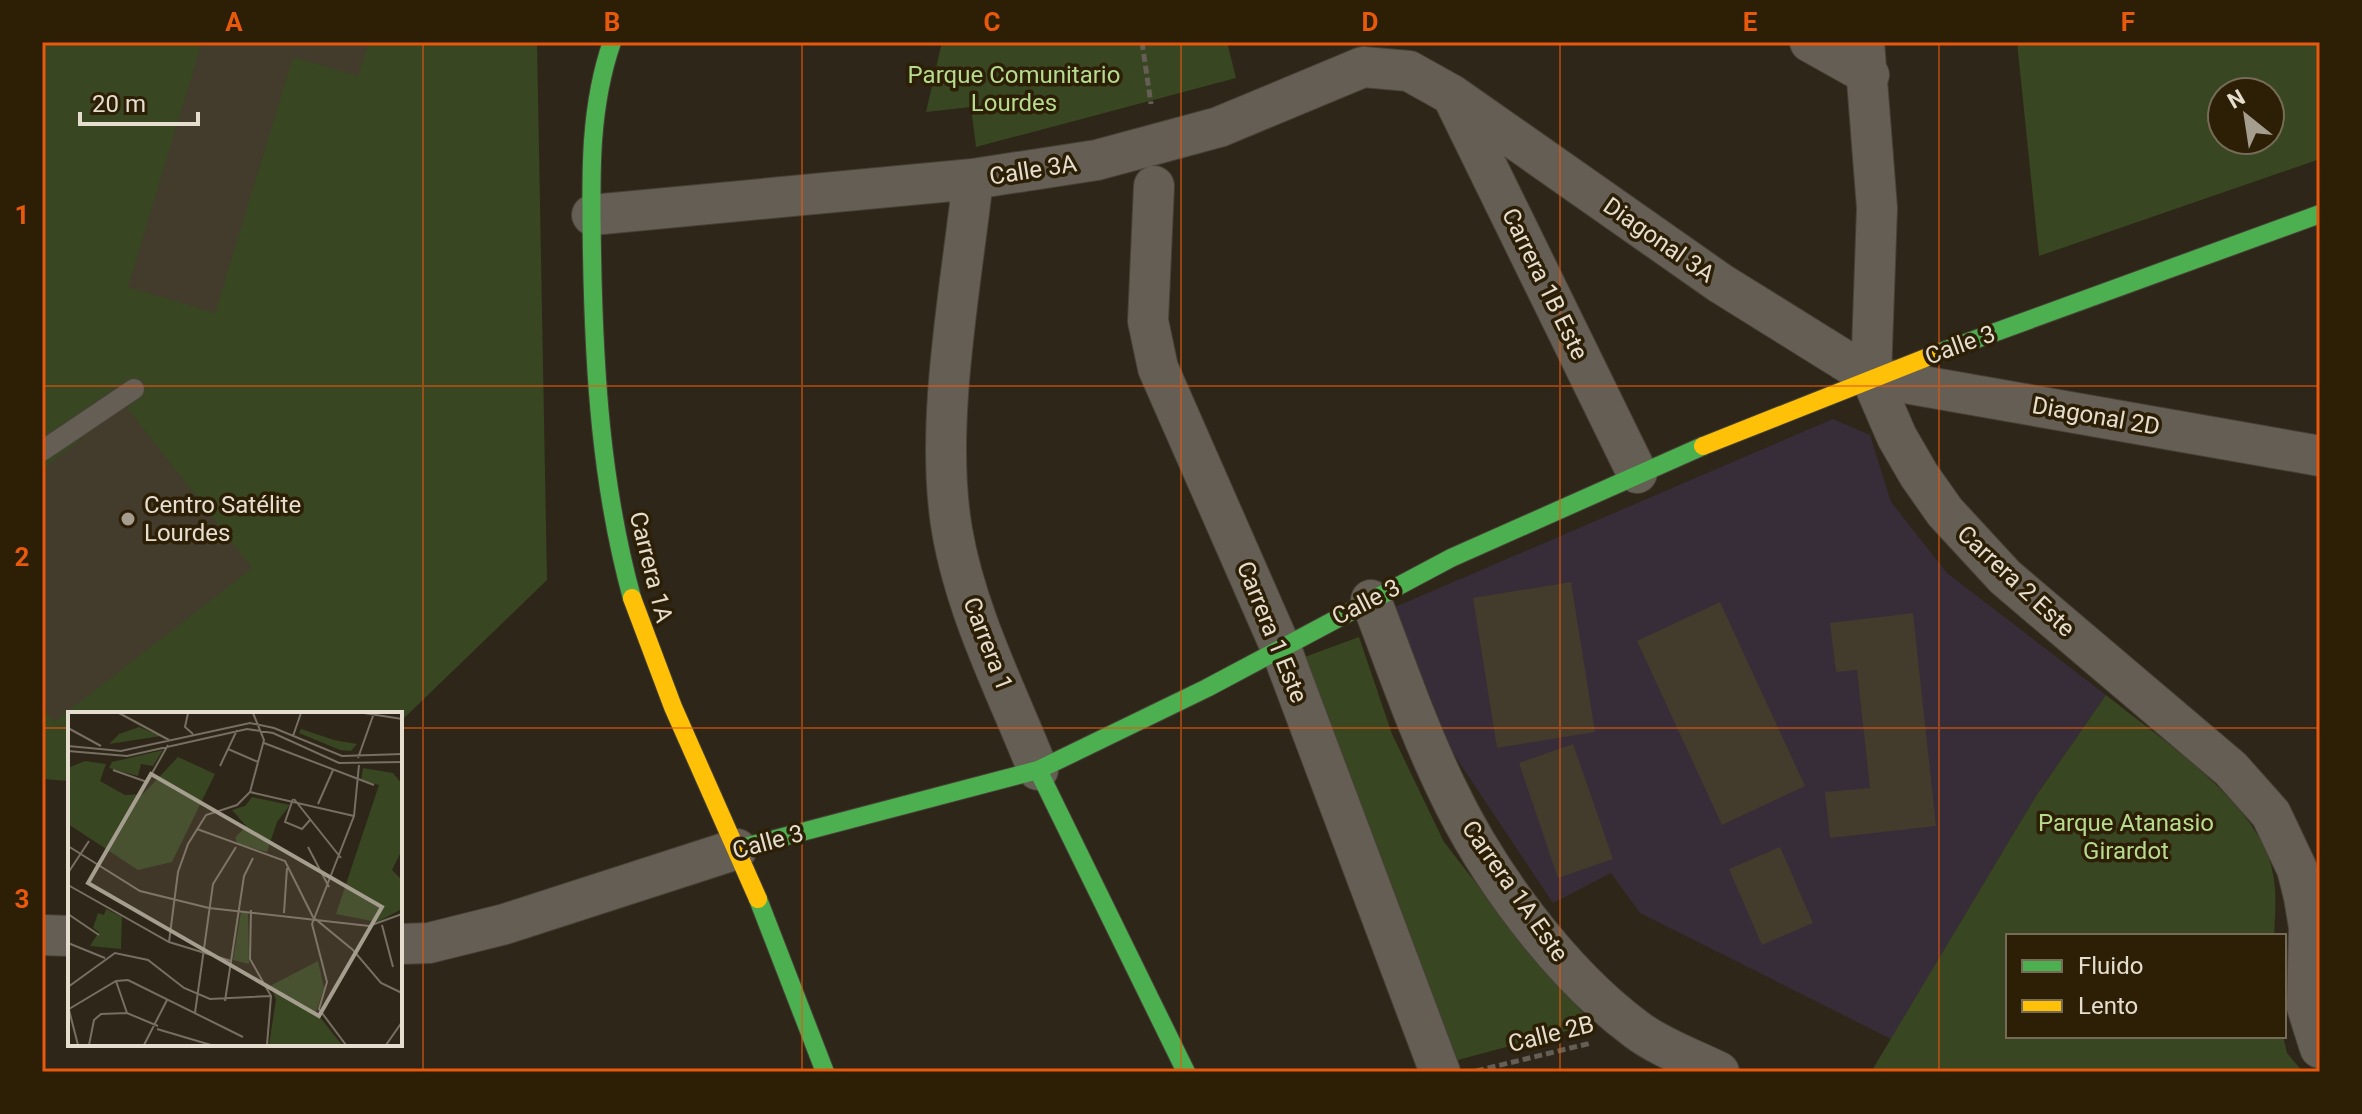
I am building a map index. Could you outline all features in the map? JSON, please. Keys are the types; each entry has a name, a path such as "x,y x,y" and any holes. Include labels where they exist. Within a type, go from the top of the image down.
{"street":[{"name":"Carrera 1A","path":"612,42 596,95 592,215 595,401 599,443 622,561 656,671 737,849 825,1072"},
{"path":"1810,42 1867,59"},
{"name":"Carrera 2 Este","path":"1867,59 1877,220 1871,377 1897,437 1919,475 1974,545 2005,577 2231,769 2271,814 2297,869 2304,897 2309,927 2307,1007 2313,1034 2320,1048"},
{"name":"Calle 3A","path":"592,215 973,179 1097,160 1157,146 1276,106 1363,67 1409,71 1452,95"},
{"name":"Diagonal 3A","path":"1452,95 1720,283 1871,377"},
{"name":"Carrera 1B Este","path":"1452,95 1637,473"},
{"name":"Carrera 1","path":"973,179 945,454 955,544 972,606 1038,770 1186,1072"},
{"name":"Carrera 1 Este","path":"1154,186 1148,321 1158,368 1280,646 1440,1072"},
{"name":"Calle 3","path":"402,944 429,943 505,924 737,849 1038,770 1194,695 1280,646 1515,526 1637,473 1871,377 2320,214"},
{"name":"Diagonal 2D","path":"1871,377 2320,456"},
{"name":"Carrera 1A Este","path":"1371,600 1446,787 1478,846 1576,976 1639,1031 1719,1072"},
{"path":"42,935 68,936"}],"lane":[{"path":"42,451 134,389"}],"path":[{"path":"1142,42 1157,146"},
{"name":"Calle 2B","path":"1471,1072 1639,1031"}],"shaded area":[{"path":"1833,419 1870,435 1891,502 1947,573 2106,695 2036,796 1891,1039 1640,913 1611,873 1553,903 1451,750 1395,607"}],"green space":[{"path":"43,42 537,42 547,580 402,720 402,712 68,712 68,781 42,779"},
{"name":"Parque Comunitario Lourdes","path":"942,42 1227,42 1236,78 976,147 971,107 926,112"},
{"path":"2017,42 2320,42 2320,159 2039,256"},
{"path":"1359,637 1392,734 1444,842 1521,941 1593,1024 1454,1061 1302,658"},
{"name":"Parque Atanasio Girardot","path":"2106,695 2205,774 2250,823 2265,848 2273,874 2274,934 2006,934 2006,1038 2283,1038 2287,1053 2303,1072 1871,1072 2036,796"}],"building":[{"path":"202,42 369,42 358,76 293,57 215,313 128,287"},
{"name":"Centro Satélite Lourdes","path":"125,405 252,568 54,722 42,706 42,470"},
{"path":"1571,582 1595,732 1497,748 1473,598"},
{"path":"1720,602 1805,786 1722,825 1637,641"},
{"path":"1913,613 1936,826 1830,838 1825,792 1870,788 1857,670 1836,672 1830,623"},
{"path":"1573,744 1613,859 1558,878 1519,763"},
{"path":"1780,847 1813,923 1762,945 1729,869"}],"traffic: fast":[{"path":"612,42 595,120 591,200 593,298 597,384 606,470 621,556 632,598"},
{"path":"1938,353 2320,214"},
{"path":"737,849 1038,770 1207,688 1451,558 1703,446"},
{"path":"1038,770 1186,1072"},
{"path":"758,899 825,1072"}],"traffic: slow":[{"path":"1703,446 1938,353"},
{"path":"632,598 673,707 758,899"}],"place":[{"name":"Centro Satélite Lourdes","path":"128,519"}]}
